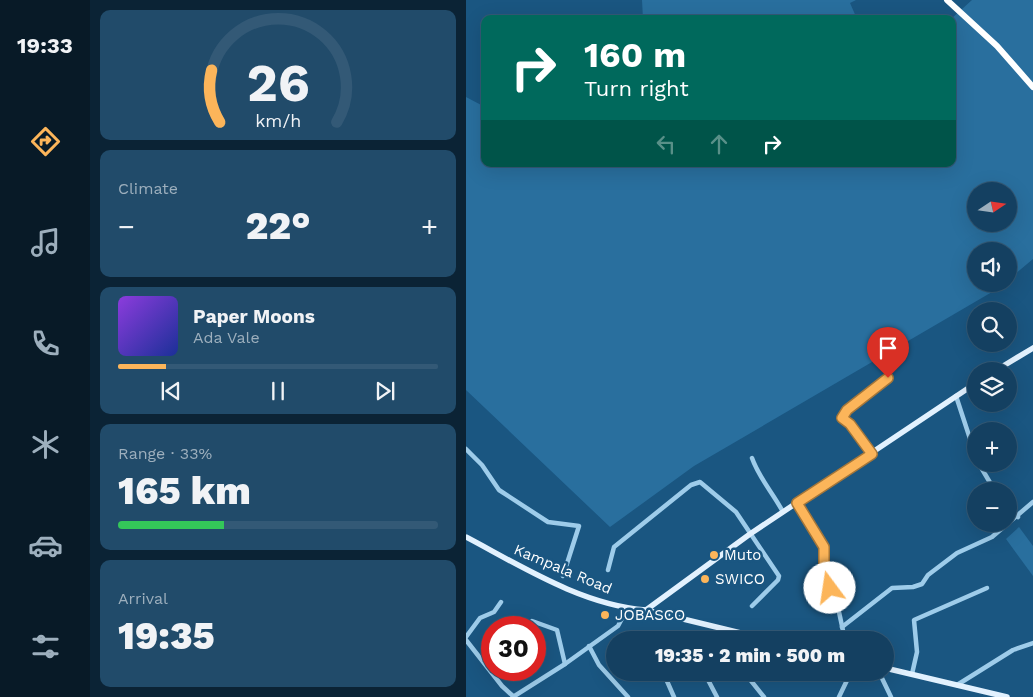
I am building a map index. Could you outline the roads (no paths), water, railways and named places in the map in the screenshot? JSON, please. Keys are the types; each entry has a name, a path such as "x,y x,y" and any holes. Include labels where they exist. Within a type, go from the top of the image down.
{"highway":[{"path":"946,0 997,46 1033,86"}],"main road":[{"path":"1010,362 1033,348"},
{"path":"646,610 750,534 967,389"},
{"name":"Kampala Road","path":"466,537 554,582 627,608 646,610 733,631"},
{"path":"894,670 1007,697"}],"street":[{"path":"872,454 850,424 842,418 847,410 888,378"},
{"path":"956,396 967,430"},
{"path":"466,449 487,471 499,490 548,522 579,526 563,576"},
{"path":"752,458 763,482 772,492 783,512"},
{"path":"608,570 612,550 623,538 696,483 705,484 736,512 779,576 778,580 752,606"},
{"path":"842,627 892,588 913,587 922,584 928,575 958,553 992,537 1018,517 1033,502"},
{"path":"797,503 824,547 825,576 836,598 843,631"},
{"path":"912,674 917,652 914,620 934,610 970,598 988,588"},
{"path":"501,602 494,612 480,618 466,639 502,686 513,697 565,664 618,626 627,608"},
{"path":"546,626 557,630 565,664"},
{"path":"958,685 1013,650 1033,643"},
{"path":"589,646 599,665 628,697"},
{"path":"667,681 674,697"},
{"path":"709,681 717,697"},
{"path":"751,681 764,697"},
{"path":"839,697 847,681"},
{"path":"883,681 891,697"}],"place":[{"name":"Muto","path":"714,555"},
{"name":"SWICO","path":"705,579"},
{"name":"JOBASCO","path":"605,615"}]}
